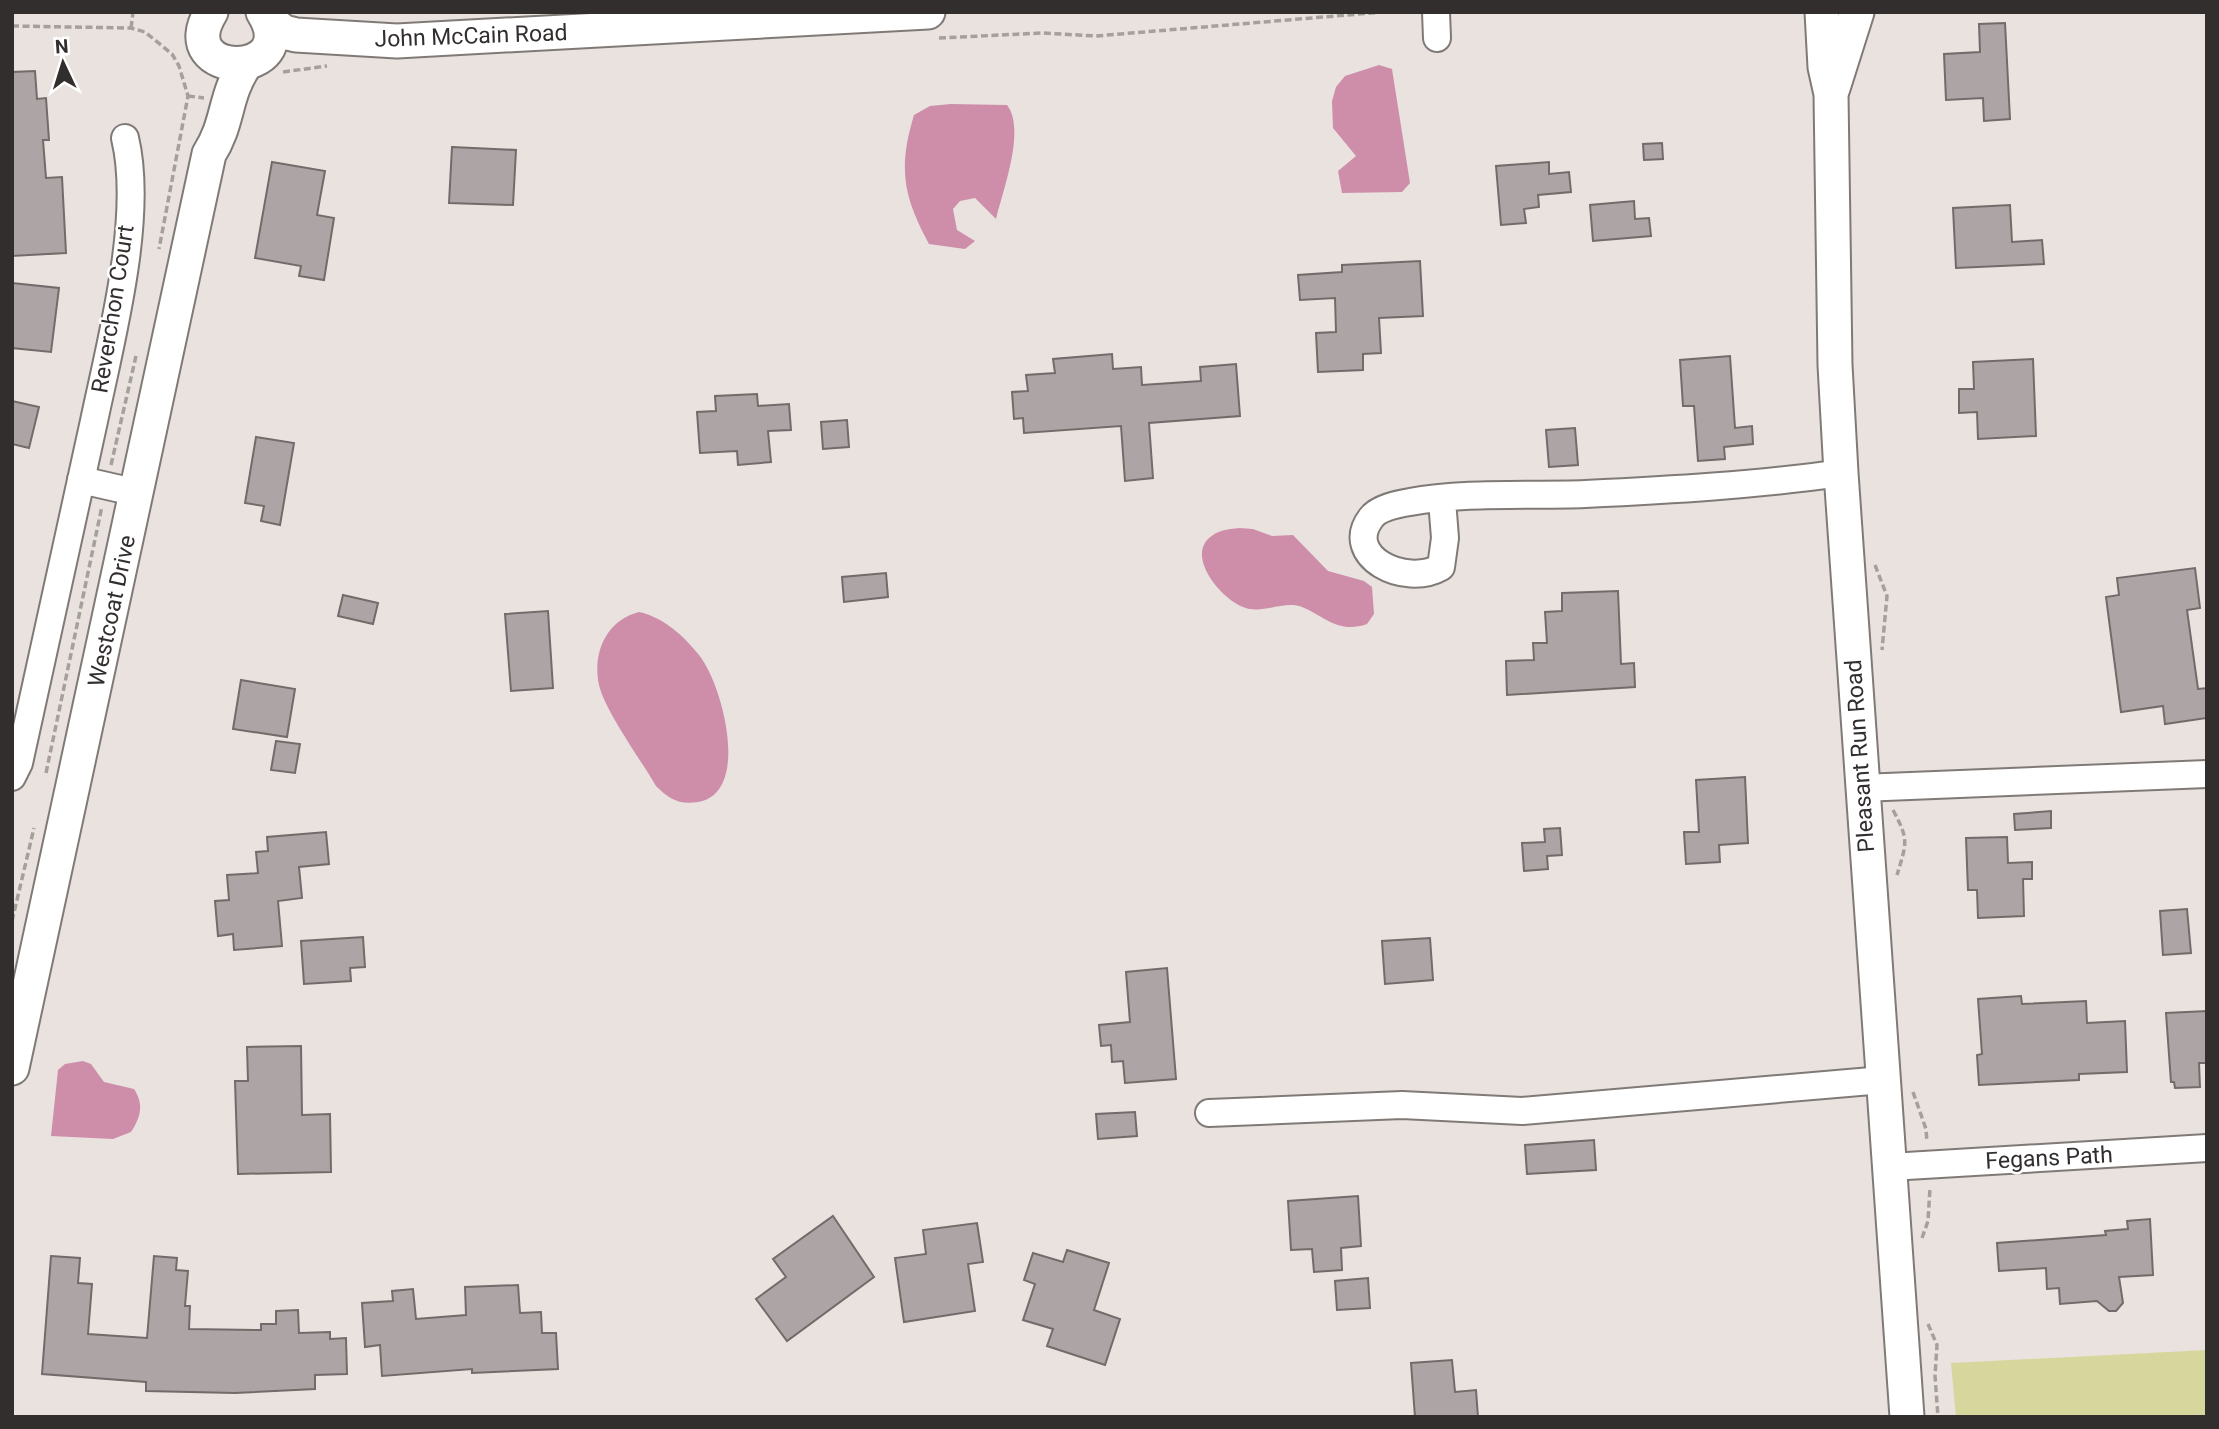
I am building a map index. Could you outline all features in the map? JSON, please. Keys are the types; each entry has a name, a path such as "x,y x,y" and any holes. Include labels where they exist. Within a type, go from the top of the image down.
{"main road":[{"name":"Pleasant Run Road","path":"1822,12 1825,68 1831,93 1834,342 1841,473 1907,1417"},
{"name":"Pleasant Run Road","path":"1831,93 1857,15"},
{"name":"John McCain Road","path":"266,16 284,32 296,35 327,35 349,40 932,25"},
{"name":"Westcoat Drive","path":"12,1068 209,154 223,132 231,85 268,45 266,16"},
{"name":"Westcoat Drive","path":"205,25 211,87 204,129 209,154"},
{"path":"205,25 223,62 252,61"},
{"name":"John McCain Road","path":"252,61 328,50 349,40"}],"street":[{"name":"Reverchon Court","path":"12,777 19,763 122,280 131,186 125,138"},
{"path":"1442,500 1790,480 1841,473"},
{"path":"81,480 138,493"},
{"path":"1861,788 2207,774"},
{"path":"1209,1112 1402,1105 1522,1111 1883,1080"},
{"name":"Fegans Path","path":"1890,1167 2207,1149"}],"path":[{"path":"131,28 133,12"},
{"path":"932,25 1096,36 1383,12"},
{"path":"12,26 131,28 145,32 172,54 179,66 188,96 159,250"},
{"path":"110,469 136,355"},
{"path":"46,776 49,749 103,501"},
{"path":"12,921 34,827"}],"shaded area":[{"path":"1379,65 1392,69 1410,183 1402,192 1342,193 1338,171 1356,156 1333,128 1332,101 1336,87 1345,76"},
{"path":"1007,105 1014,129 1008,177 996,219 975,198 960,201 953,209 957,230 975,241 965,249 929,244 913,211 906,181 906,151 914,115 930,106"},
{"path":"1239,528 1253,529 1272,536 1293,535 1328,571 1364,581 1372,587 1374,614 1367,624 1348,627 1340,626 1295,605 1250,609 1234,602 1208,575 1202,553 1205,543 1213,535"},
{"path":"639,612 672,628 699,655 708,669 723,711 728,759 724,779 714,794 698,802 685,803 675,800 656,786 616,722 599,685 598,661 604,639 618,622"},
{"path":"83,1061 91,1064 104,1082 134,1089 140,1111 131,1132 113,1139 51,1136 58,1070 65,1064"},
{"path":"2207,1350 2207,1417 1956,1417 1951,1363"}],"building":[{"path":"2005,23 2010,119 1984,121 1983,98 1946,100 1944,54 1980,52 1979,24"},
{"path":"35,71 37,99 46,98 49,140 43,140 46,178 62,177 66,253 12,256 12,72"},
{"path":"1662,143 1663,159 1644,160 1643,144"},
{"path":"452,147 516,150 513,205 449,203"},
{"path":"272,162 325,171 317,215 334,218 324,280 299,276 301,266 255,258"},
{"path":"1549,162 1549,174 1569,172 1571,192 1538,195 1539,207 1524,209 1526,223 1501,225 1496,166"},
{"path":"1634,201 1635,219 1649,218 1651,236 1593,241 1590,205"},
{"path":"2010,205 2012,242 2042,240 2044,264 1956,268 1953,208"},
{"path":"1420,261 1423,316 1379,318 1381,353 1363,354 1363,370 1318,372 1316,333 1336,332 1335,298 1300,300 1298,275 1342,272 1342,265"},
{"path":"12,283 59,288 51,352 12,348"},
{"path":"1112,354 1113,369 1141,367 1142,385 1201,381 1200,367 1236,364 1240,416 1149,423 1153,478 1125,481 1121,426 1024,433 1023,418 1014,419 1012,392 1028,391 1026,375 1055,373 1053,359"},
{"path":"1730,356 1735,428 1752,426 1753,444 1724,447 1725,459 1698,461 1694,406 1683,406 1680,360"},
{"path":"2033,359 2036,436 1978,439 1977,412 1959,413 1959,389 1974,389 1973,362"},
{"path":"757,394 758,406 789,404 791,430 768,431 771,462 738,465 737,451 700,453 697,412 716,411 715,396"},
{"path":"12,401 39,407 29,448 12,444"},
{"path":"847,420 849,447 823,449 821,422"},
{"path":"1575,428 1578,465 1549,467 1546,430"},
{"path":"256,437 294,443 280,525 261,521 264,506 245,503"},
{"path":"2195,568 2200,608 2187,610 2198,689 2207,688 2207,718 2165,724 2163,706 2121,712 2106,597 2119,595 2117,578"},
{"path":"886,573 888,597 844,602 842,577"},
{"path":"1618,591 1621,664 1634,663 1635,687 1507,695 1506,661 1534,660 1533,643 1547,643 1545,612 1562,611 1562,593"},
{"path":"343,595 378,603 373,624 338,616"},
{"path":"548,611 553,688 511,691 505,614"},
{"path":"241,680 295,689 287,737 233,729"},
{"path":"276,741 300,744 295,773 271,770"},
{"path":"1745,777 1748,843 1719,845 1720,862 1686,864 1684,832 1699,832 1696,780"},
{"path":"2051,811 2051,828 2015,830 2014,814"},
{"path":"1560,828 1562,855 1547,856 1548,869 1524,871 1522,843 1545,842 1544,829"},
{"path":"326,832 329,864 299,867 302,898 278,901 282,946 234,950 233,934 218,936 215,901 229,900 227,875 258,873 256,852 268,851 267,837"},
{"path":"2007,837 2008,863 2032,862 2032,879 2023,879 2024,916 1978,918 1977,890 1968,890 1966,838"},
{"path":"2187,909 2191,953 2163,955 2160,911"},
{"path":"363,937 365,967 350,968 351,981 304,984 301,941"},
{"path":"1430,938 1433,980 1385,984 1382,941"},
{"path":"1167,968 1176,1079 1125,1083 1123,1061 1112,1062 1111,1045 1101,1046 1099,1025 1130,1022 1126,972"},
{"path":"2021,996 2022,1004 2086,1001 2087,1023 2125,1021 2127,1072 2079,1074 2079,1080 1979,1085 1977,1055 1982,1054 1978,999"},
{"path":"2207,1011 2207,1063 2199,1063 2200,1087 2175,1088 2174,1082 2171,1082 2166,1013"},
{"path":"301,1046 302,1115 330,1114 331,1172 238,1174 235,1081 248,1081 247,1047"},
{"path":"1135,1112 1137,1136 1098,1139 1096,1114"},
{"path":"1594,1140 1596,1170 1527,1174 1525,1145"},
{"path":"1358,1196 1361,1246 1341,1248 1342,1270 1314,1272 1312,1249 1291,1250 1288,1201"},
{"path":"833,1216 874,1277 787,1341 756,1299 786,1277 773,1259"},
{"path":"2150,1219 2153,1275 2119,1277 2123,1303 2116,1311 2109,1311 2097,1301 2060,1304 2059,1288 2047,1289 2046,1268 1999,1271 1997,1243 2106,1235 2105,1231 2128,1229 2127,1221"},
{"path":"977,1223 983,1262 968,1264 975,1311 904,1322 895,1258 926,1254 923,1230"},
{"path":"1067,1250 1109,1263 1094,1310 1120,1319 1105,1365 1047,1346 1053,1329 1023,1320 1035,1284 1024,1280 1033,1253 1063,1262"},
{"path":"51,1256 80,1258 78,1283 92,1284 88,1334 147,1338 154,1256 177,1258 176,1270 188,1271 185,1306 190,1306 189,1329 261,1330 261,1324 276,1324 276,1311 298,1310 299,1333 330,1332 330,1339 346,1338 347,1374 315,1375 315,1389 235,1393 146,1391 146,1382 42,1374"},
{"path":"1368,1278 1370,1308 1337,1310 1335,1281"},
{"path":"518,1285 520,1313 541,1312 542,1333 556,1333 558,1369 472,1373 472,1369 382,1376 380,1345 365,1347 362,1303 393,1301 392,1291 413,1289 416,1319 466,1315 465,1287"},
{"path":"1452,1360 1455,1392 1476,1390 1478,1417 1415,1417 1411,1363"}]}
